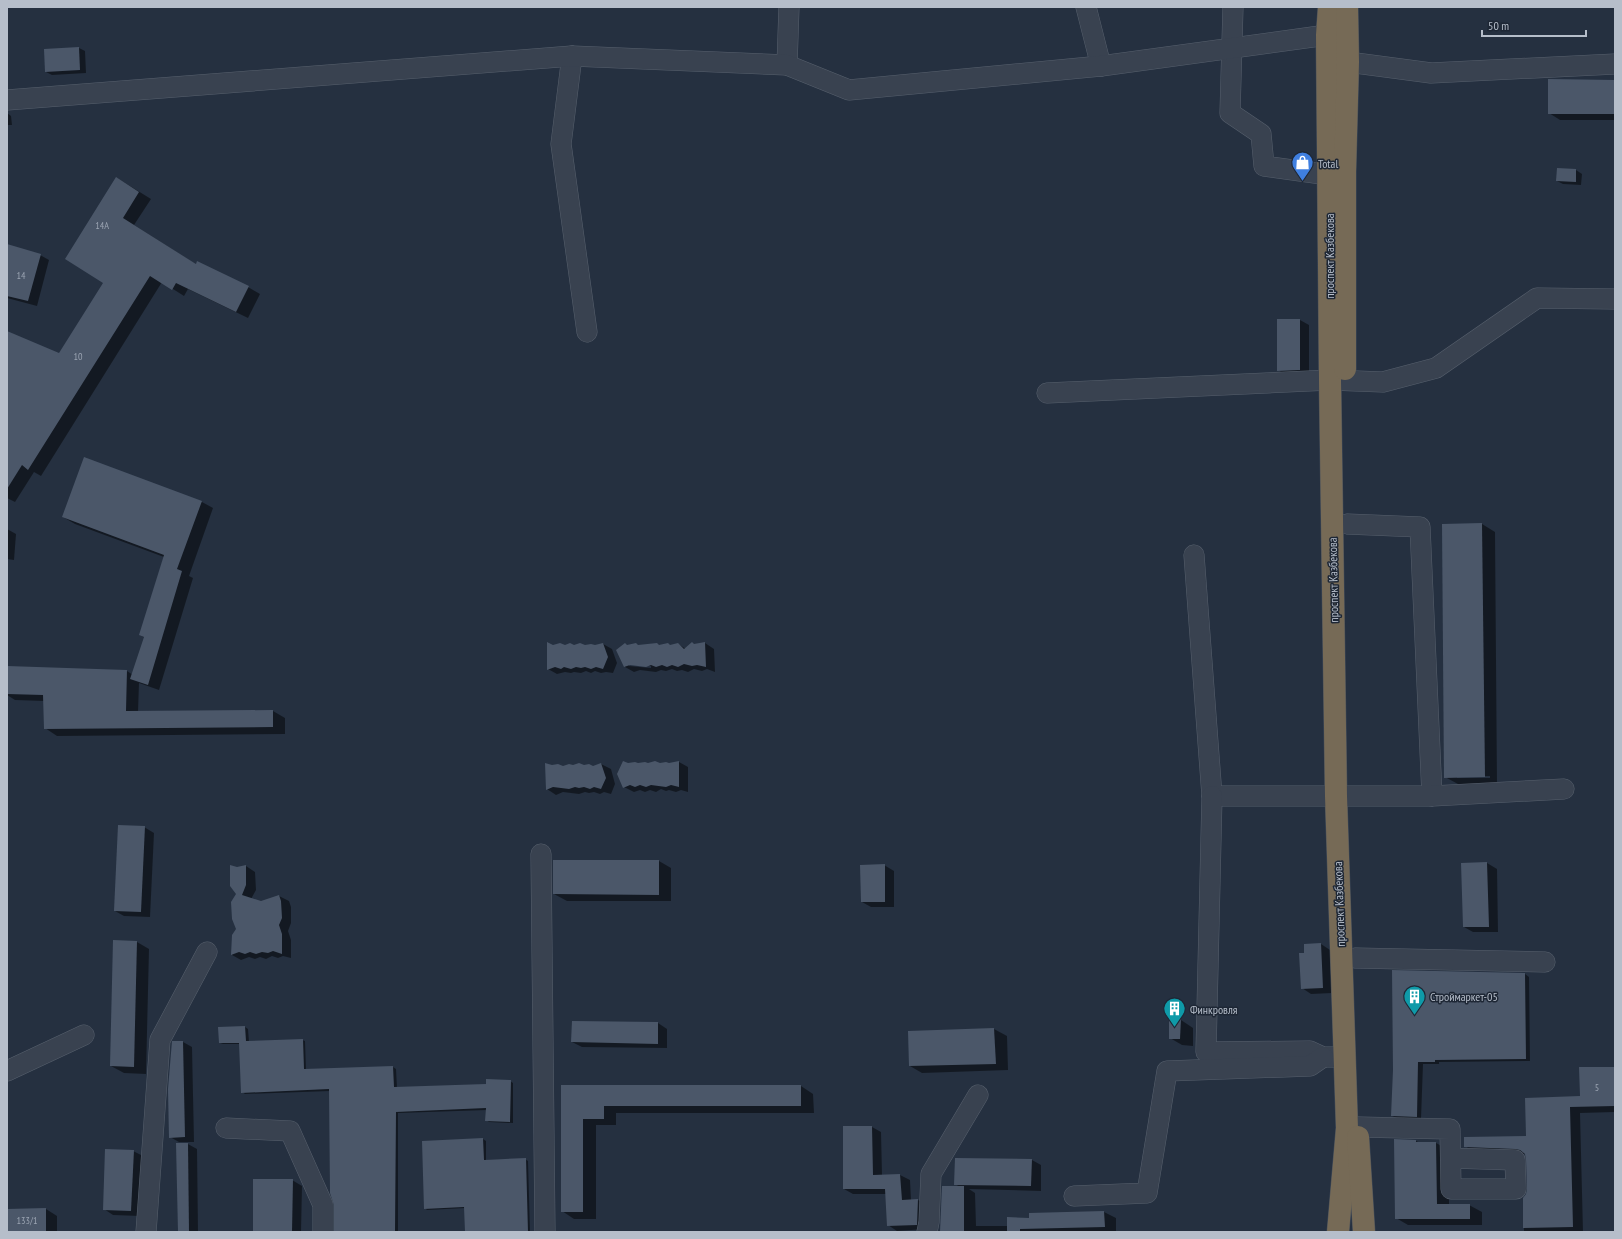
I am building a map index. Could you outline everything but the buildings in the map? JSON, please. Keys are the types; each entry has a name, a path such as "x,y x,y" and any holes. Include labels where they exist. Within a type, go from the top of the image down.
{"highway":[{"name":"проспект Казбекова","path":"1329,7 1348,62 1338,380 1343,796 1355,958 1358,1128 1352,1152"},
{"name":"проспект Казбекова","path":"1347,7 1337,33 1329,175 1338,380 1347,524 1343,796 1334,1057 1352,1152"},
{"path":"1338,1232 1352,1152"},
{"path":"1352,1152 1364,1232"}],"lane":[{"path":"787,65 789,7"},
{"path":"1086,7 1101,66"},
{"path":"1233,7 1230,113 1261,134 1264,166 1329,175"},
{"path":"7,100 572,56 787,65 849,90 1101,66 1337,33"},
{"path":"572,56 561,144 587,332"},
{"path":"1348,62 1430,73 1615,64"},
{"path":"1047,393 1338,380 1383,382 1436,368 1537,298 1615,299"},
{"path":"1347,524 1420,527 1432,796"},
{"path":"1194,555 1212,796 1206,1052 1310,1051 1334,1057"},
{"path":"1212,796 1432,796 1564,789"},
{"path":"541,854 545,1232"},
{"path":"146,1232 160,1040 207,952"},
{"path":"1355,958 1545,962"},
{"path":"7,1071 84,1035"},
{"path":"1074,1196 1147,1193 1167,1071 1310,1066 1334,1057"},
{"path":"927,1232 930,1222 931,1174 978,1095"},
{"path":"226,1128 290,1131 323,1205 324,1232"},
{"path":"1358,1128 1450,1129 1450,1158"}],"place":[{"name":"Total","path":"1302,182"},
{"name":"Строймаркет-05","path":"1414,1016"},
{"name":"Финкровля","path":"1175,1028"}]}
